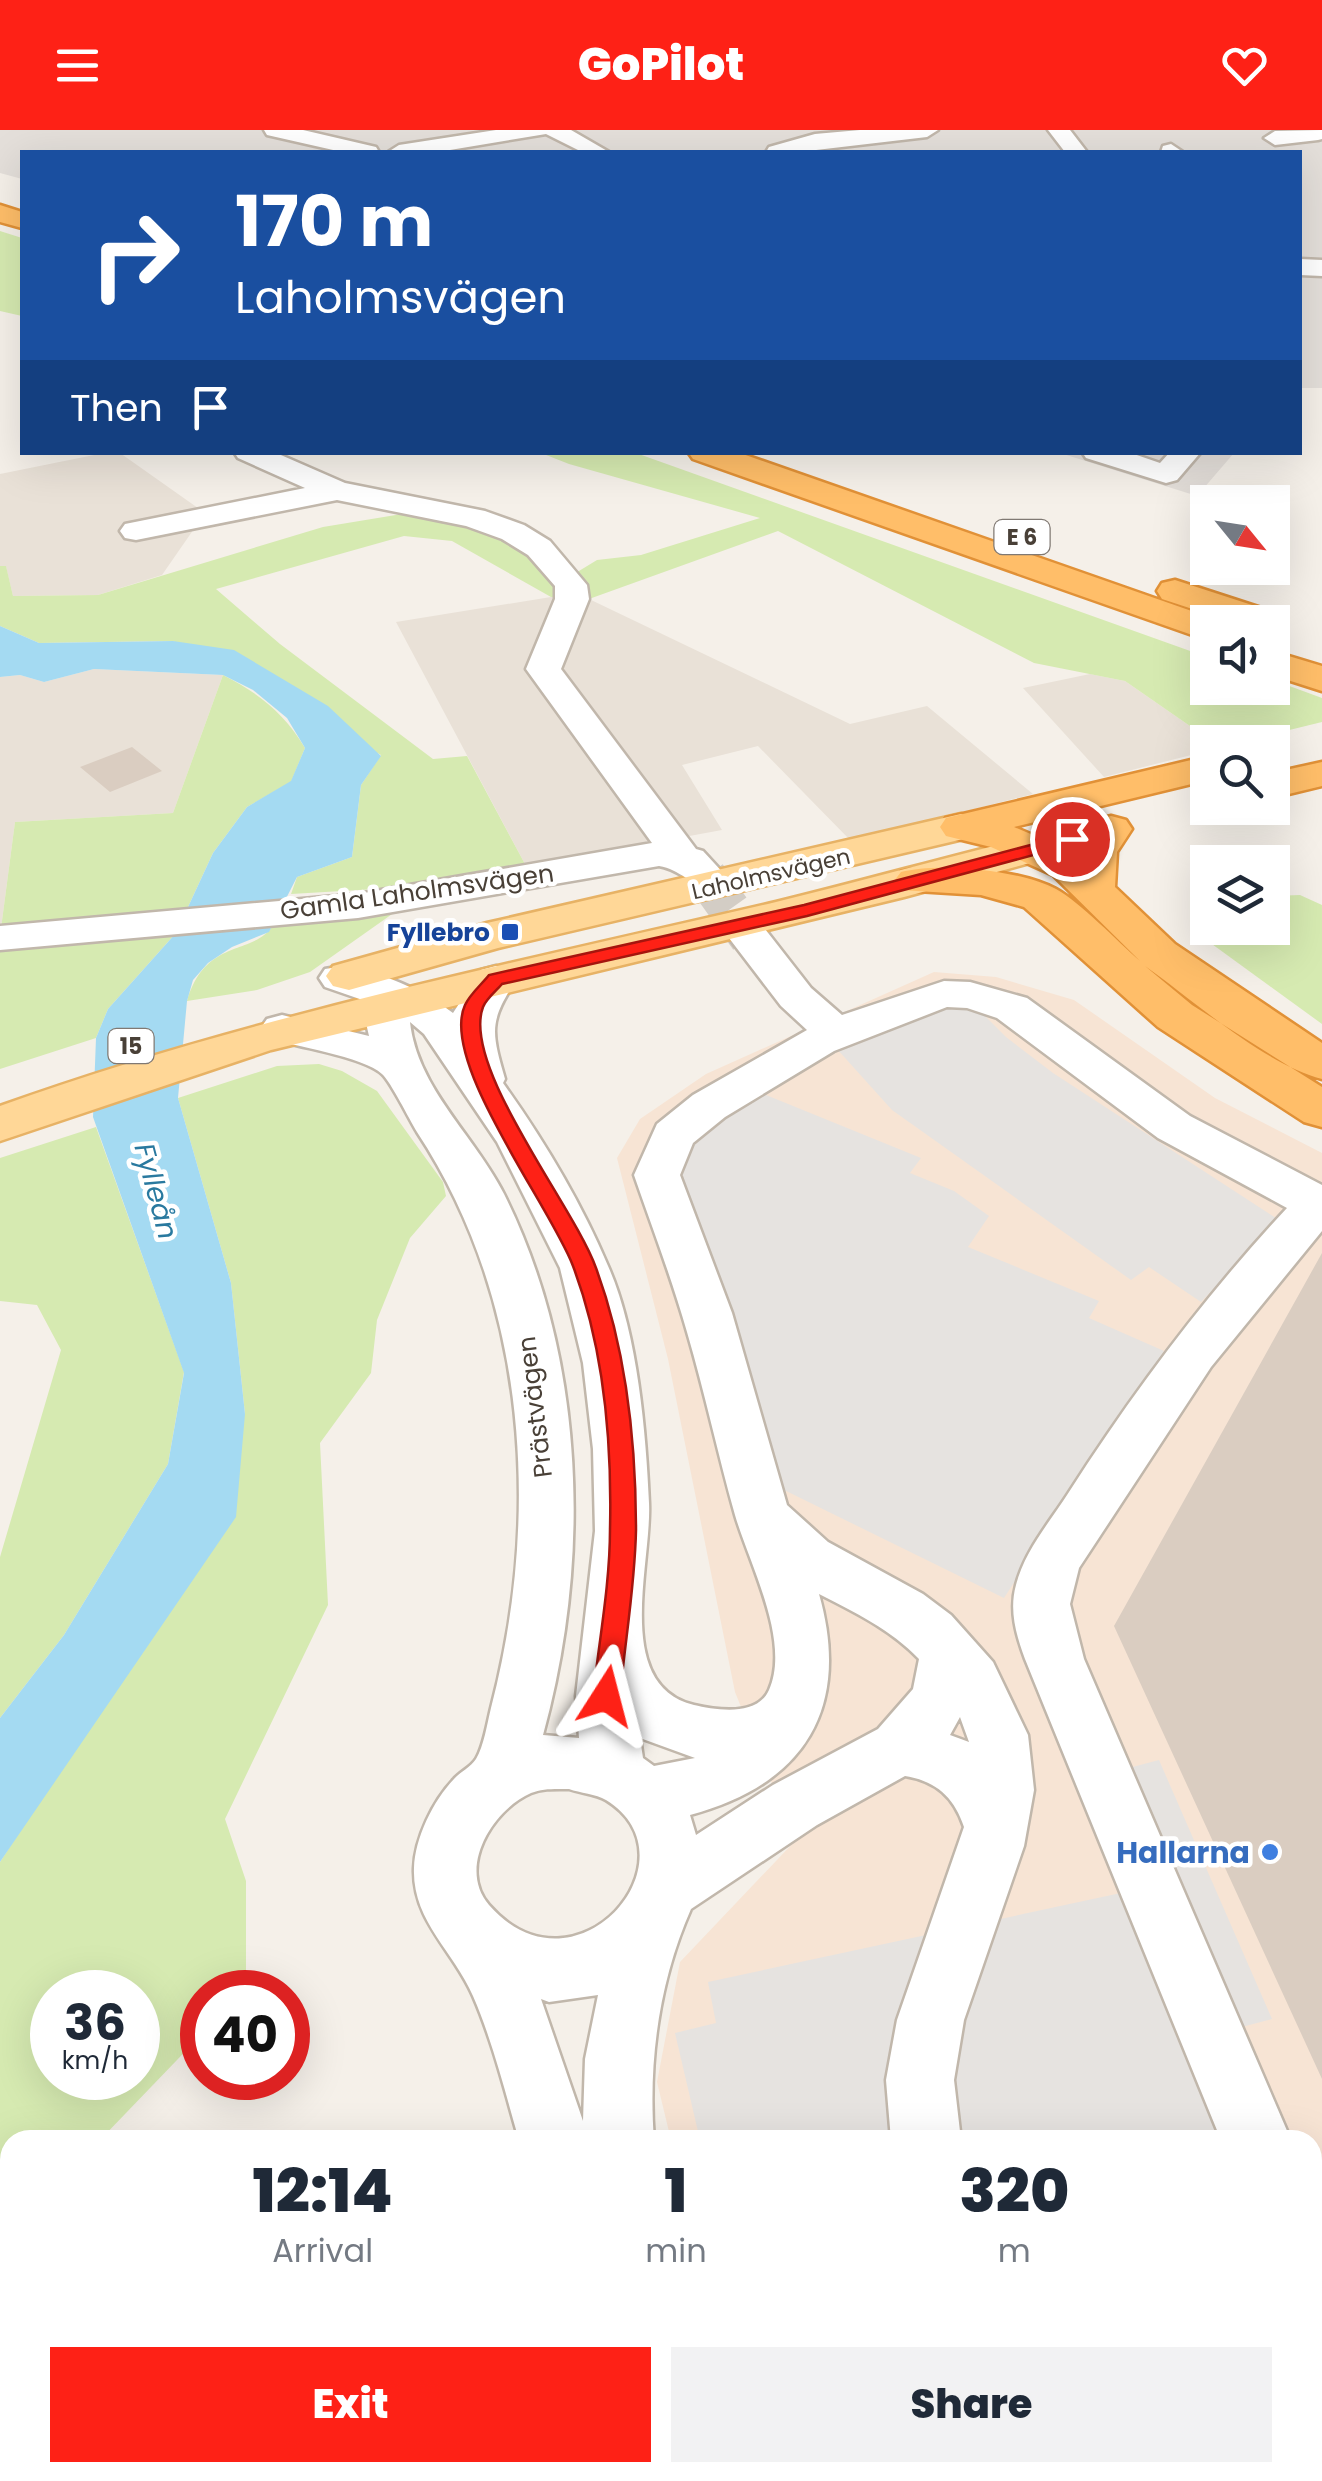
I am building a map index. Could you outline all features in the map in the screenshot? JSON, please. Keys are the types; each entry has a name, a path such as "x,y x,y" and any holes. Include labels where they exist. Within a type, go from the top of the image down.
{"highway":[{"name":"E 6","path":"712,455 1190,625"},
{"name":"E 6","path":"786,455 1193,605"},
{"path":"1290,668 1322,680"},
{"path":"1290,748 1322,740"},
{"name":"Laholmsvägen","path":"961,827 1190,772"},
{"path":"1290,782 1322,774"},
{"path":"1040,898 1028,864 1036,829 1053,804"},
{"name":"Laholmsvägen","path":"1033,849 1190,808"},
{"path":"961,827 1033,849 1068,866 1158,954 1286,1043 1322,1063"},
{"path":"1093,889 1096,852 1110,829"},
{"path":"916,881 983,882 1040,898 1175,1016 1322,1110"}],"main road":[{"name":"Laholmsvägen","path":"0,1091 272,1015 402,998 426,973 961,827"},
{"name":"Laholmsvägen","path":"0,1124 187,1056 340,978 491,958 680,940 1033,849"}],"street":[{"path":"274,130 359,150"},
{"path":"412,150 538,130"},
{"path":"554,130 594,150"},
{"path":"784,150 831,139 927,130"},
{"path":"1269,134 1318,132"},
{"path":"1269,134 1294,150"},
{"path":"255,455 337,491"},
{"path":"1106,455 1166,474 1184,455"},
{"path":"136,531 337,491"},
{"name":"Gamla Laholmsvägen","path":"0,938 309,911 432,895 637,858 691,866 543,669 572,599 571,585 559,569 539,548 498,525 337,491"},
{"path":"750,938 796,997 837,1034"},
{"path":"486,1089 471,1022 491,958"},
{"path":"340,978 402,998 439,1024 486,1089 558,1209 585,1268 601,1321 616,1406 622,1515 614,1649 606,1696 608,1732 631,1784 660,1816 669,1838 672,1863 621,2028 616,2108 619,2130"},
{"path":"631,1784 687,1791 734,1774 764,1749 788,1714 799,1689 804,1642 764,1517 712,1328 657,1175 673,1135 709,1106 837,1034 944,994 995,1000 1012,1008 1174,1127 1320,1206 1229,1304 1178,1373 1084,1513 1049,1570 1042,1592 1046,1638 1252,2130"},
{"name":"Prästvägen","path":"402,998 388,1022 396,1063 457,1152 500,1239 532,1355 542,1428 543,1590 531,1675 500,1778"},
{"path":"272,1015 396,1063"},
{"path":"764,1517 812,1562 915,1619 971,1680 999,1737 1006,1772 1004,1798 984,1870 934,1996 923,2042 919,2083 925,2130"},
{"path":"804,1642 840,1614 862,1607 897,1608"},
{"path":"614,1649 624,1680 643,1709 686,1730 720,1736 752,1734 788,1714"},
{"path":"486,1951 517,1966 552,1972 588,1968 621,1953 658,1909 795,1805 899,1748 927,1720 942,1694 949,1656"},
{"path":"899,1748 950,1761 971,1776 986,1796 996,1828"},
{"name":"Prästvägen","path":"551,2130 531,2065 486,1951 462,1926 448,1894 445,1861 454,1828 473,1800 500,1778 528,1766 558,1761 588,1764 631,1784"}],"shaded area":[{"path":"0,130 1322,130 1322,388 1302,388 1302,150 20,150 20,178 0,173"},
{"path":"94,455 123,455 205,513 162,575 98,595 13,596 6,567 0,566 0,474"},
{"path":"1066,455 1232,455 1206,485 1190,485 1190,494"},
{"path":"551,597 589,599 850,724 927,706 1033,794 851,841 758,746 682,765 722,830 526,866 396,622"},
{"path":"94,669 223,675 173,813 15,822 0,936 0,677 20,675 44,682"},
{"path":"1090,674 1125,681 1190,726 1190,755 1104,777 1023,688"},
{"path":"934,972 996,977 1074,1000 1215,1098 1322,1153 1322,2130 669,2130 657,2082 680,1962 795,1841 735,1692 668,1359 617,1158 640,1119 706,1074"},
{"path":"962,1007 981,1012 1053,1073 1279,1220 1201,1302 1149,1267 1131,1280 892,1110 837,1049 928,1011"},
{"path":"766,1095 921,1158 910,1173 954,1191 989,1216 968,1247 1099,1301 1089,1318 1164,1351 1004,1598 778,1487 678,1180 691,1143 750,1096"},
{"path":"1159,1760 1272,2019 1189,2041 1225,2130 698,2130 675,2033 716,2023 708,1982 1172,1882 1125,1769"}],"green space":[{"path":"0,231 20,237 20,316 0,311"},
{"path":"546,455 642,455 1190,651 1190,705 1290,705 1290,686 1322,698 1322,722 1290,730 1290,725 1190,726 1125,681 1034,663 778,531 589,599 551,597 452,541 404,536 216,589 280,644 433,759 467,756 526,866 410,887 291,894 297,877 352,857 361,785 381,755 173,641 39,643 0,626 0,566 6,566 13,596 98,595 323,527 408,513 501,535 535,553 556,585 597,560 641,555 760,518"},
{"path":"223,675 270,706 289,724 305,748 291,782 247,807 213,853 176,933 108,1009 96,1038 0,1069 0,936 15,822 173,813"},
{"path":"1290,895 1300,895 1322,905 1322,1024 1213,945 1290,945"},
{"path":"395,912 310,972 257,990 187,1001 206,966 230,950 255,941 274,924"},
{"path":"319,1064 342,1071 377,1091 443,1182 446,1196 410,1238 377,1320 371,1373 320,1443 328,1605 225,1819 246,1881 246,1970 180,1970 180,2057 160,2078 160,1970 30,1970 30,2100 138,2100 110,2130 0,2130 0,1862 39,1802 245,1414 231,1283 178,1098 277,1066"},
{"path":"96,1127 184,1372 168,1464 64,1635 0,1718 0,1557 61,1350 37,1305 0,1301 0,1158"}],"water":[{"name":"Fylleån","path":"0,626 39,643 173,641 234,650 328,706 381,756 361,785 352,857 297,877 269,932 232,947 208,963 193,980 187,1001 178,1098 231,1283 245,1414 236,1517 0,1862 0,1718 64,1635 168,1464 184,1373 93,1117 96,1038 108,1009 176,933 213,853 247,807 291,781 305,748 287,718 253,690 223,675 94,669 44,682 20,675 0,677"}],"building":[{"path":"132,747 162,771 110,792 80,767"},
{"name":"Hallarna","path":"1322,1253 1322,2079 1114,1626"}],"tunnel":[{"path":"706,876 750,938"}],"place":[{"name":"Fyllebro","path":"510,932"},
{"name":"Hallarna","path":"1270,1852"}],"route":[{"path":"606,1696 614,1649 623,1531 610,1363 585,1268 558,1209 486,1089 472,1040 474,1007 496,979 807,910 1072,839"}]}
